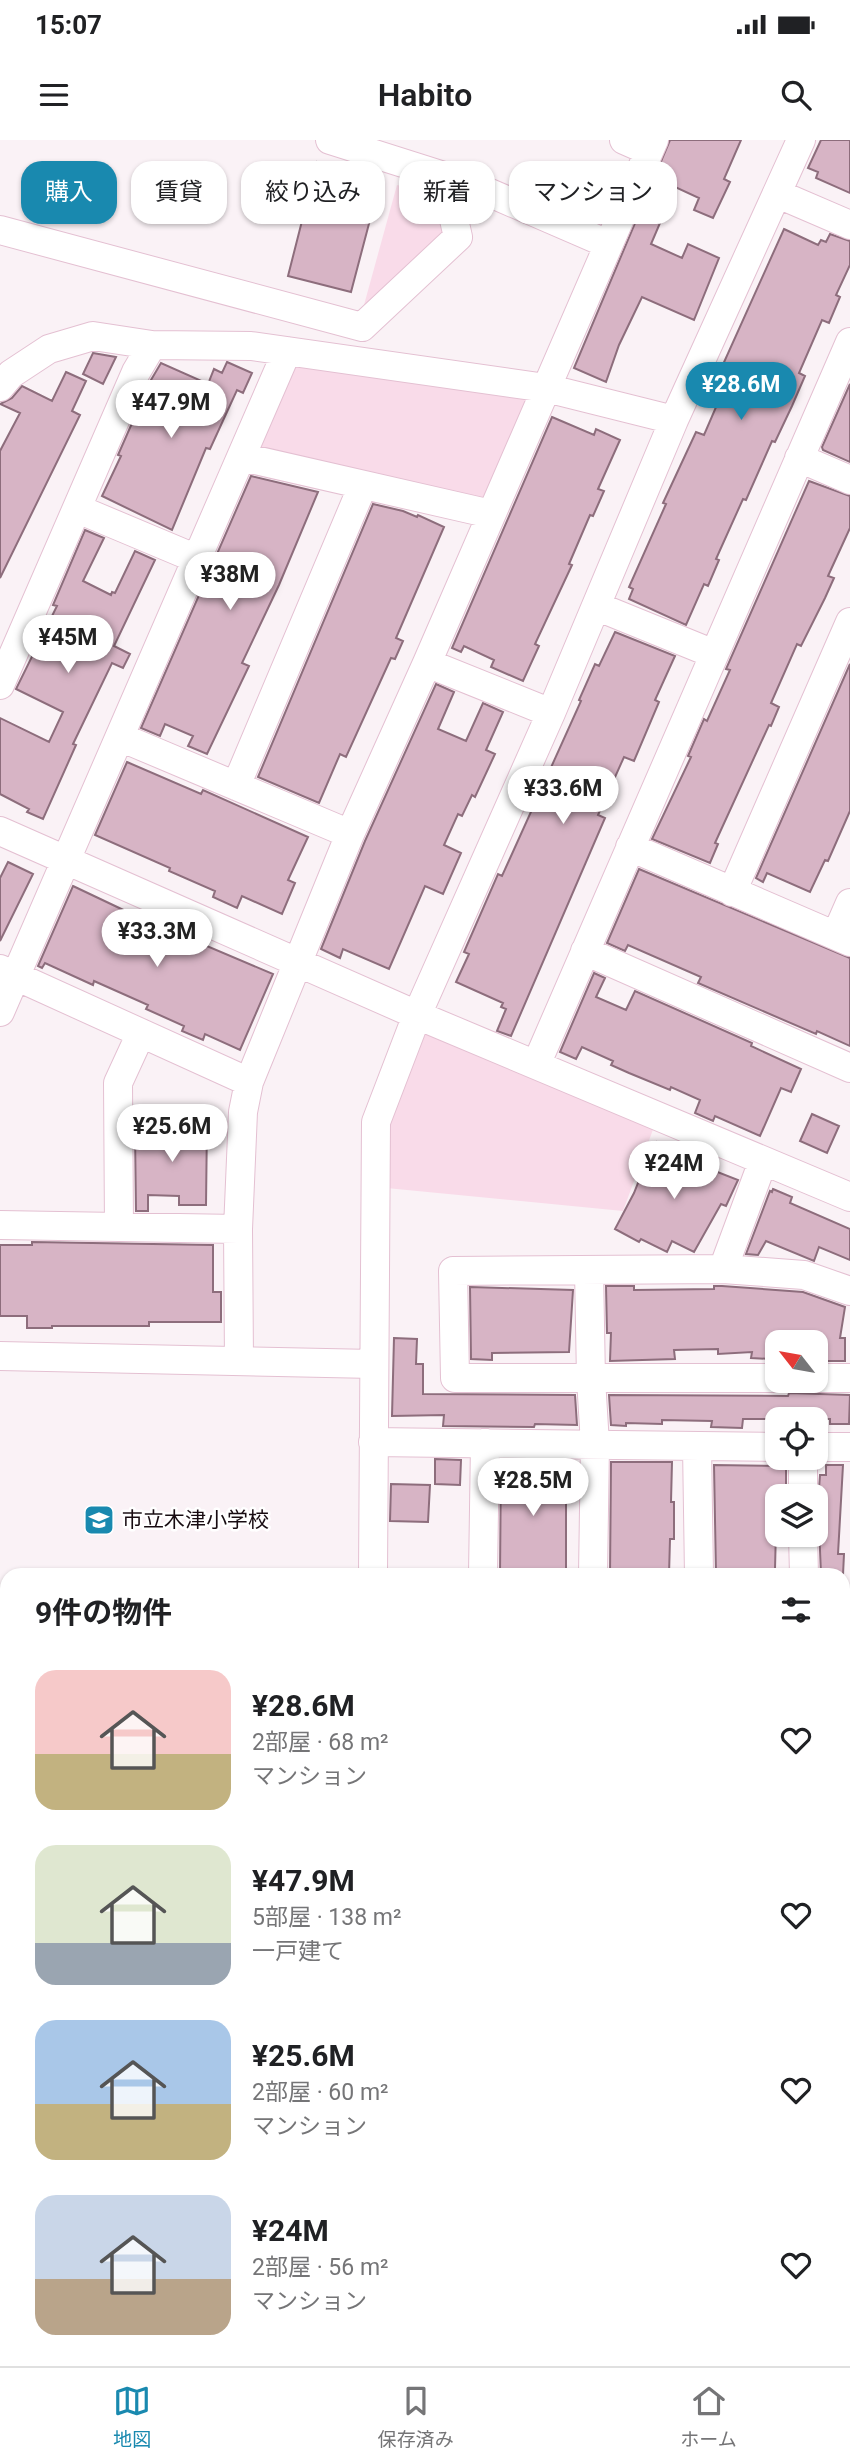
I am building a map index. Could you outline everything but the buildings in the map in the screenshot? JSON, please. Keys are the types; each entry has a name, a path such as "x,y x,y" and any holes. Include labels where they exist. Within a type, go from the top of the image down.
{"street":[{"path":"330,140 399,162"},
{"path":"373,1568 376,1122 417,1015 551,713 674,420 801,140"},
{"path":"239,1361 238,1228 243,1112 249,1082 350,834 608,244 642,144"},
{"path":"778,194 850,225"},
{"path":"495,195 608,244"},
{"path":"0,230 362,327 458,237 455,224"},
{"path":"0,387 11,374 49,349 93,336 152,345 251,346 546,388 674,420"},
{"path":"0,685 136,372 152,345"},
{"path":"536,1065 799,458 849,349"},
{"path":"0,1012 8,973 67,860 287,351"},
{"path":"242,457 491,514"},
{"path":"799,458 850,480"},
{"path":"236,786 363,485"},
{"path":"78,509 197,559"},
{"path":"596,606 714,654"},
{"path":"732,892 850,622"},
{"path":"427,663 551,713"},
{"path":"120,737 350,834"},
{"path":"0,831 417,1015 850,1197"},
{"path":"630,847 843,939 850,903"},
{"path":"585,951 850,1068"},
{"path":"8,973 249,1082"},
{"path":"119,1227 118,1083 141,1033"},
{"path":"723,1269 763,1161"},
{"path":"0,1225 238,1228"},
{"path":"765,1378 455,1378 453,1271 723,1269 804,1275 850,1291"},
{"path":"589,1270 595,1444 593,1568"},
{"path":"0,1356 374,1364"},
{"path":"828,1378 850,1378"},
{"path":"373,1442 765,1447"},
{"path":"483,1568 485,1443"},
{"path":"696,1446 698,1568"},
{"path":"828,1447 850,1447"},
{"path":"803,1547 804,1568"},
{"path":"850,1892 850,1996"}],"shaded area":[{"path":"399,186 399,224 442,224 445,233 371,306 364,305"},
{"path":"287,351 546,388 491,514 242,457"},
{"path":"417,1015 658,1116 623,1211 376,1187 376,1122"}],"place":[{"name":"市立木津小学校","path":"99,1520"}]}
